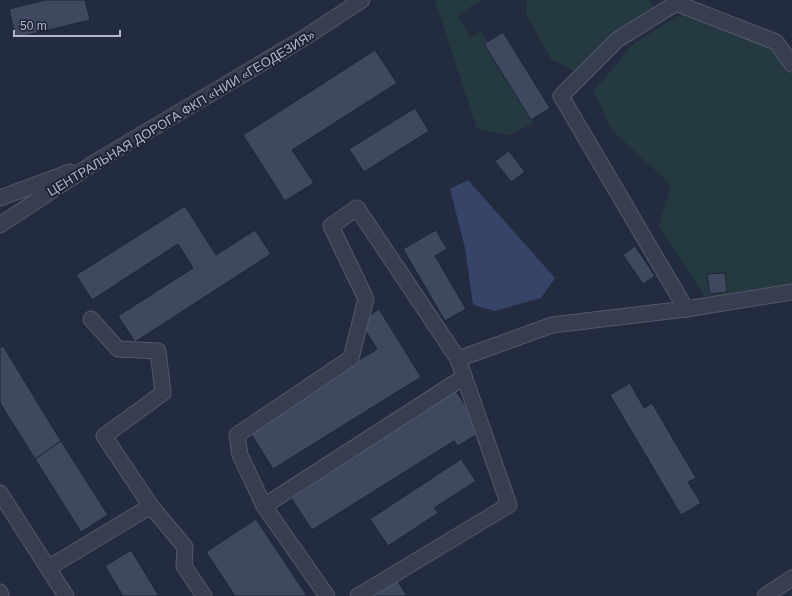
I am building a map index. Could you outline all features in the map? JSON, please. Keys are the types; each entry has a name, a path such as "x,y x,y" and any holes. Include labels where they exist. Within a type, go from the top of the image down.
{"street":[{"name":"ЦЕНТРАЛЬНАЯ ДОРОГА ФКП «НИИ «ГЕОДЕЗИЯ»","path":"0,225 94,164 304,38 362,0"},
{"path":"686,309 561,96 617,40 676,3 776,42 792,64"},
{"path":"0,198 94,164"},
{"path":"327,596 264,506 240,455 238,435 351,358 366,299 331,226 358,208 458,359 509,505 358,596"},
{"path":"458,359 552,325 686,309 792,292"},
{"path":"91,319 118,349 158,351 163,393 104,436 151,506 185,548 184,566 204,596"},
{"path":"264,506 464,377"},
{"path":"0,493 66,596"},
{"path":"48,568 151,506"},
{"path":"765,596 792,578"},
{"path":"0,592 1,596"}],"green space":[{"path":"435,0 481,0 458,15 470,38 481,31 534,123 509,135 477,129"},
{"path":"527,0 649,0 655,9 620,30 574,71 551,59 526,14"},
{"path":"685,12 779,51 792,69 792,284 705,297 659,226 671,185 611,129 594,91 632,45"}],"water":[{"path":"468,180 555,278 541,298 495,311 473,305 465,248 450,189"}],"building":[{"path":"45,0 85,0 90,20 16,38 9,9"},
{"path":"503,32 550,108 531,120 484,44"},
{"path":"375,50 397,83 292,150 314,183 285,201 243,135"},
{"path":"415,108 429,131 364,172 349,149"},
{"path":"509,151 525,172 511,182 495,161"},
{"path":"185,206 216,255 255,230 271,254 135,342 118,316 193,268 178,244 92,300 76,275"},
{"path":"436,230 447,249 435,256 466,309 445,321 403,249"},
{"path":"635,246 655,276 643,284 623,255"},
{"path":"725,273 727,292 710,294 707,274"},
{"path":"379,309 421,377 273,469 248,429 377,349 360,322"},
{"path":"3,346 61,441 35,459 0,403 0,348"},
{"path":"630,383 644,408 652,403 696,478 688,482 701,503 681,515 610,395"},
{"path":"456,391 482,431 458,446 454,441 312,530 291,498"},
{"path":"61,441 108,515 81,532 35,459"},
{"path":"461,459 476,481 434,508 438,513 388,546 370,519"},
{"path":"256,519 307,596 235,596 206,552"},
{"path":"131,550 159,596 123,596 105,566"},
{"path":"396,578 407,596 366,596"}]}
